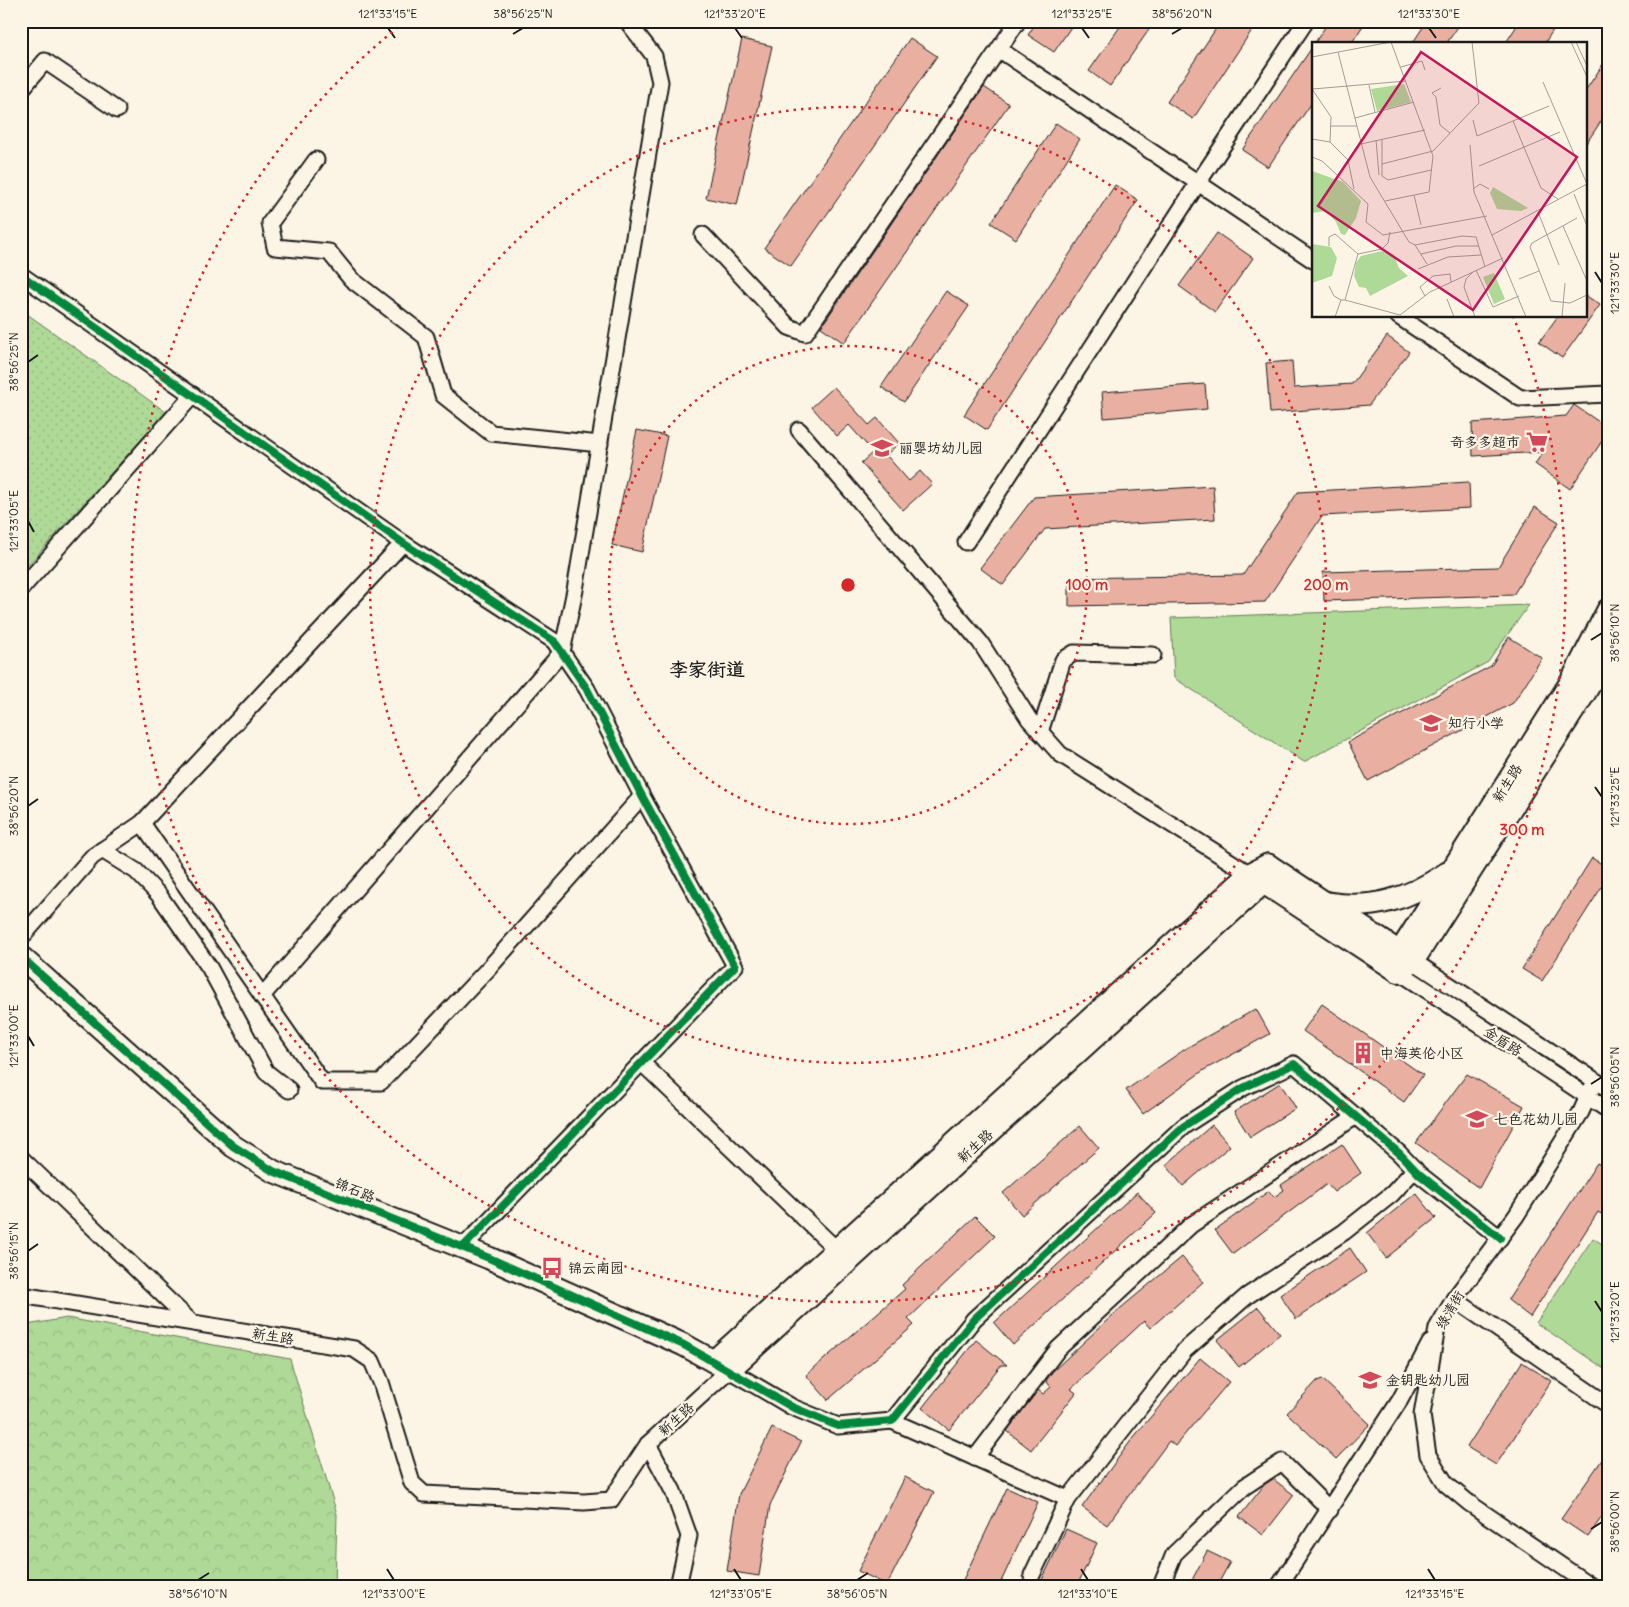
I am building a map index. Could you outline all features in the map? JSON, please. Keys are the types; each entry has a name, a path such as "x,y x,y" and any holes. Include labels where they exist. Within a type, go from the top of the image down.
{"street":[{"path":"262,996 562,652 575,590 660,82 654,56 627,21"},
{"path":"703,235 789,327 805,333 1018,21"},
{"path":"966,542 1198,183 1306,21"},
{"path":"1000,50 1312,259"},
{"path":"21,90 45,61 118,110"},
{"path":"316,160 270,223 274,247 329,252 351,279 426,337 443,395 491,433 600,444"},
{"path":"23,279 403,543 542,631 554,641 587,689 642,796 735,966 463,1247"},
{"path":"1401,318 1520,398 1608,394"},
{"path":"21,589 194,396"},
{"path":"799,430 980,642 1029,719 1060,754 1404,962"},
{"path":"21,938 92,857 142,823 403,543"},
{"name":"新生路","path":"1404,962 1454,868 1571,682 1608,610"},
{"name":"新生路","path":"1404,962 1586,691 1608,651"},
{"path":"1040,732 1063,660 1068,656 1074,652 1153,655"},
{"path":"142,823 322,1082 380,1082 488,969 642,796"},
{"path":"102,850 136,871 159,895 209,967 266,1072 289,1090"},
{"path":"1324,902 1349,906 1369,906 1398,900 1426,888 1454,868"},
{"path":"1260,874 1324,902 1404,962"},
{"name":"新生路","path":"21,1295 354,1349 372,1361 381,1382 412,1483 424,1494 584,1502 611,1500 648,1444 837,1250 1260,874"},
{"name":"新生路","path":"722,1366 1260,874"},
{"name":"锦石路","path":"21,957 233,1146 273,1171 463,1247 684,1345 722,1366"},
{"name":"金盾路","path":"1404,962 1602,1085"},
{"name":"金盾路","path":"1404,962 1608,1110"},
{"path":"642,1063 837,1250"},
{"path":"892,1421 974,1320 1191,1121 1243,1088 1294,1064 1356,1116 1414,1169 1500,1238"},
{"name":"绿清街","path":"1591,1586 1469,1504 1446,1484 1428,1456 1422,1415 1438,1328 1454,1299 1516,1216 1588,1097 1602,1085"},
{"path":"976,1458 1058,1349 1191,1225 1356,1116"},
{"path":"21,1158 191,1322"},
{"path":"1032,1575 1068,1499 1185,1350 1247,1296 1344,1232 1392,1194 1414,1169"},
{"path":"1454,1299 1608,1405"},
{"path":"1279,1586 1400,1400 1438,1328"},
{"path":"722,1366 792,1407 838,1426 892,1421 1068,1499"},
{"path":"648,1444 673,1491 689,1536 678,1586"},
{"path":"1161,1586 1174,1554 1244,1487 1282,1462 1330,1510"}],"green space":[{"path":"27,314 166,412 21,573 21,319"},
{"path":"1529,605 1488,662 1304,762 1174,678 1171,618"},
{"path":"1593,1238 1608,1248 1608,1371 1536,1323"},
{"path":"67,1318 290,1359 337,1514 335,1586 21,1586 21,1326"}],"building":[{"path":"1037,21 1075,21 1054,52 1028,35"},
{"path":"1124,21 1155,21 1110,86 1089,71"},
{"path":"1221,21 1258,21 1193,119 1167,102"},
{"path":"1329,21 1366,21 1352,42 1315,42"},
{"path":"1427,21 1462,21 1447,42 1413,42"},
{"path":"1520,21 1559,21 1545,42 1506,42"},
{"path":"910,38 937,56 791,266 764,248"},
{"path":"742,39 772,46 737,205 706,198"},
{"path":"1312,47 1312,102 1268,167 1242,150"},
{"path":"1608,57 1608,111 1586,144 1586,90"},
{"path":"984,87 1009,104 844,343 821,327"},
{"path":"1056,123 1080,139 1016,239 991,223"},
{"path":"1115,185 1138,200 987,430 964,415"},
{"path":"1217,233 1253,258 1215,312 1179,286"},
{"path":"946,291 969,306 904,402 881,387"},
{"path":"1586,296 1600,305 1562,358 1539,342 1557,318 1586,318"},
{"path":"1387,336 1409,352 1369,405 1270,413 1266,363 1292,361 1294,388 1352,384"},
{"path":"1205,384 1207,409 1104,418 1102,392"},
{"name":"丽婴坊幼儿园","path":"834,387 869,425 877,418 899,443 886,455 909,481 920,471 932,484 903,510 861,463 873,452 849,425 837,436 812,407"},
{"name":"奇多多超市","path":"1574,405 1608,428 1608,432 1570,489 1535,464 1543,452 1473,456 1472,423 1566,416"},
{"path":"637,430 667,436 642,552 612,545"},
{"path":"1469,482 1470,508 1322,516 1265,602 1069,606 1069,578 1243,575 1298,492"},
{"path":"1213,486 1215,519 1045,529 1003,585 980,568 1034,497"},
{"path":"1535,507 1559,522 1513,595 1324,601 1323,572 1498,567"},
{"name":"知行小学","path":"1509,637 1542,658 1513,703 1368,781 1348,742 1491,666"},
{"path":"1592,858 1608,868 1608,877 1542,981 1522,969"},
{"name":"中海英伦小区","path":"1322,1004 1423,1075 1404,1102 1303,1031"},
{"path":"1256,1009 1270,1034 1204,1070 1143,1114 1126,1090 1188,1047"},
{"name":"七色花幼儿园","path":"1467,1074 1524,1106 1479,1188 1416,1143"},
{"path":"1280,1083 1296,1108 1250,1137 1234,1112"},
{"path":"1212,1125 1230,1146 1183,1186 1166,1165"},
{"path":"1080,1126 1099,1148 1022,1215 1003,1193"},
{"path":"1342,1144 1361,1173 1334,1192 1327,1184 1233,1254 1215,1230 1269,1191 1274,1197 1284,1190 1281,1185"},
{"path":"1597,1163 1608,1169 1608,1218 1598,1212 1530,1317 1508,1300"},
{"path":"1137,1192 1156,1213 1013,1345 994,1323"},
{"path":"1416,1193 1436,1218 1386,1258 1367,1233"},
{"path":"975,1216 995,1236 908,1319 914,1325 828,1400 806,1375 905,1289 902,1285"},
{"path":"1350,1248 1366,1272 1296,1319 1280,1295"},
{"path":"1182,1257 1203,1282 1150,1328 1144,1321 1071,1389 1076,1393 1031,1450 1007,1431 1038,1390 1043,1394 1051,1387 1046,1381 1052,1372 1116,1312"},
{"path":"1258,1307 1280,1334 1239,1367 1217,1340"},
{"path":"976,1340 1007,1365 1001,1365 949,1430 922,1408"},
{"path":"1200,1358 1229,1382 1175,1446 1169,1441 1107,1525 1082,1507 1133,1438"},
{"path":"1522,1362 1551,1381 1496,1465 1467,1447"},
{"path":"1322,1379 1370,1424 1336,1459 1287,1413 1317,1381"},
{"path":"772,1428 801,1442 770,1505 759,1576 727,1571 739,1494"},
{"path":"1608,1451 1608,1508 1588,1537 1561,1519"},
{"path":"905,1477 934,1492 887,1585 858,1571"},
{"path":"1273,1479 1294,1495 1263,1535 1239,1517 1265,1484"},
{"path":"1007,1488 1038,1502 999,1586 960,1586"},
{"path":"1066,1529 1097,1543 1077,1586 1055,1586 1042,1580"},
{"path":"1207,1551 1230,1562 1217,1586 1189,1586"}],"cycle path":[{"path":"21,275 403,543 554,641 587,689 642,796 735,966 463,1247"},
{"path":"21,957 233,1146 273,1171 489,1258 684,1345 792,1407 838,1426 892,1421 974,1319 1184,1126 1243,1088 1294,1064 1399,1153 1419,1174 1500,1238"}],"place":[{"name":"奇多多超市","path":"1537,442"},
{"name":"丽婴坊幼儿园","path":"882,448"},
{"name":"知行小学","path":"1431,723"},
{"name":"中海英伦小区","path":"1363,1053"},
{"name":"七色花幼儿园","path":"1477,1119"},
{"name":"锦云南园","path":"552,1268"},
{"name":"金钥匙幼儿园","path":"1370,1380"}],"district":[{"name":"李家街道","path":"707,669"}]}
